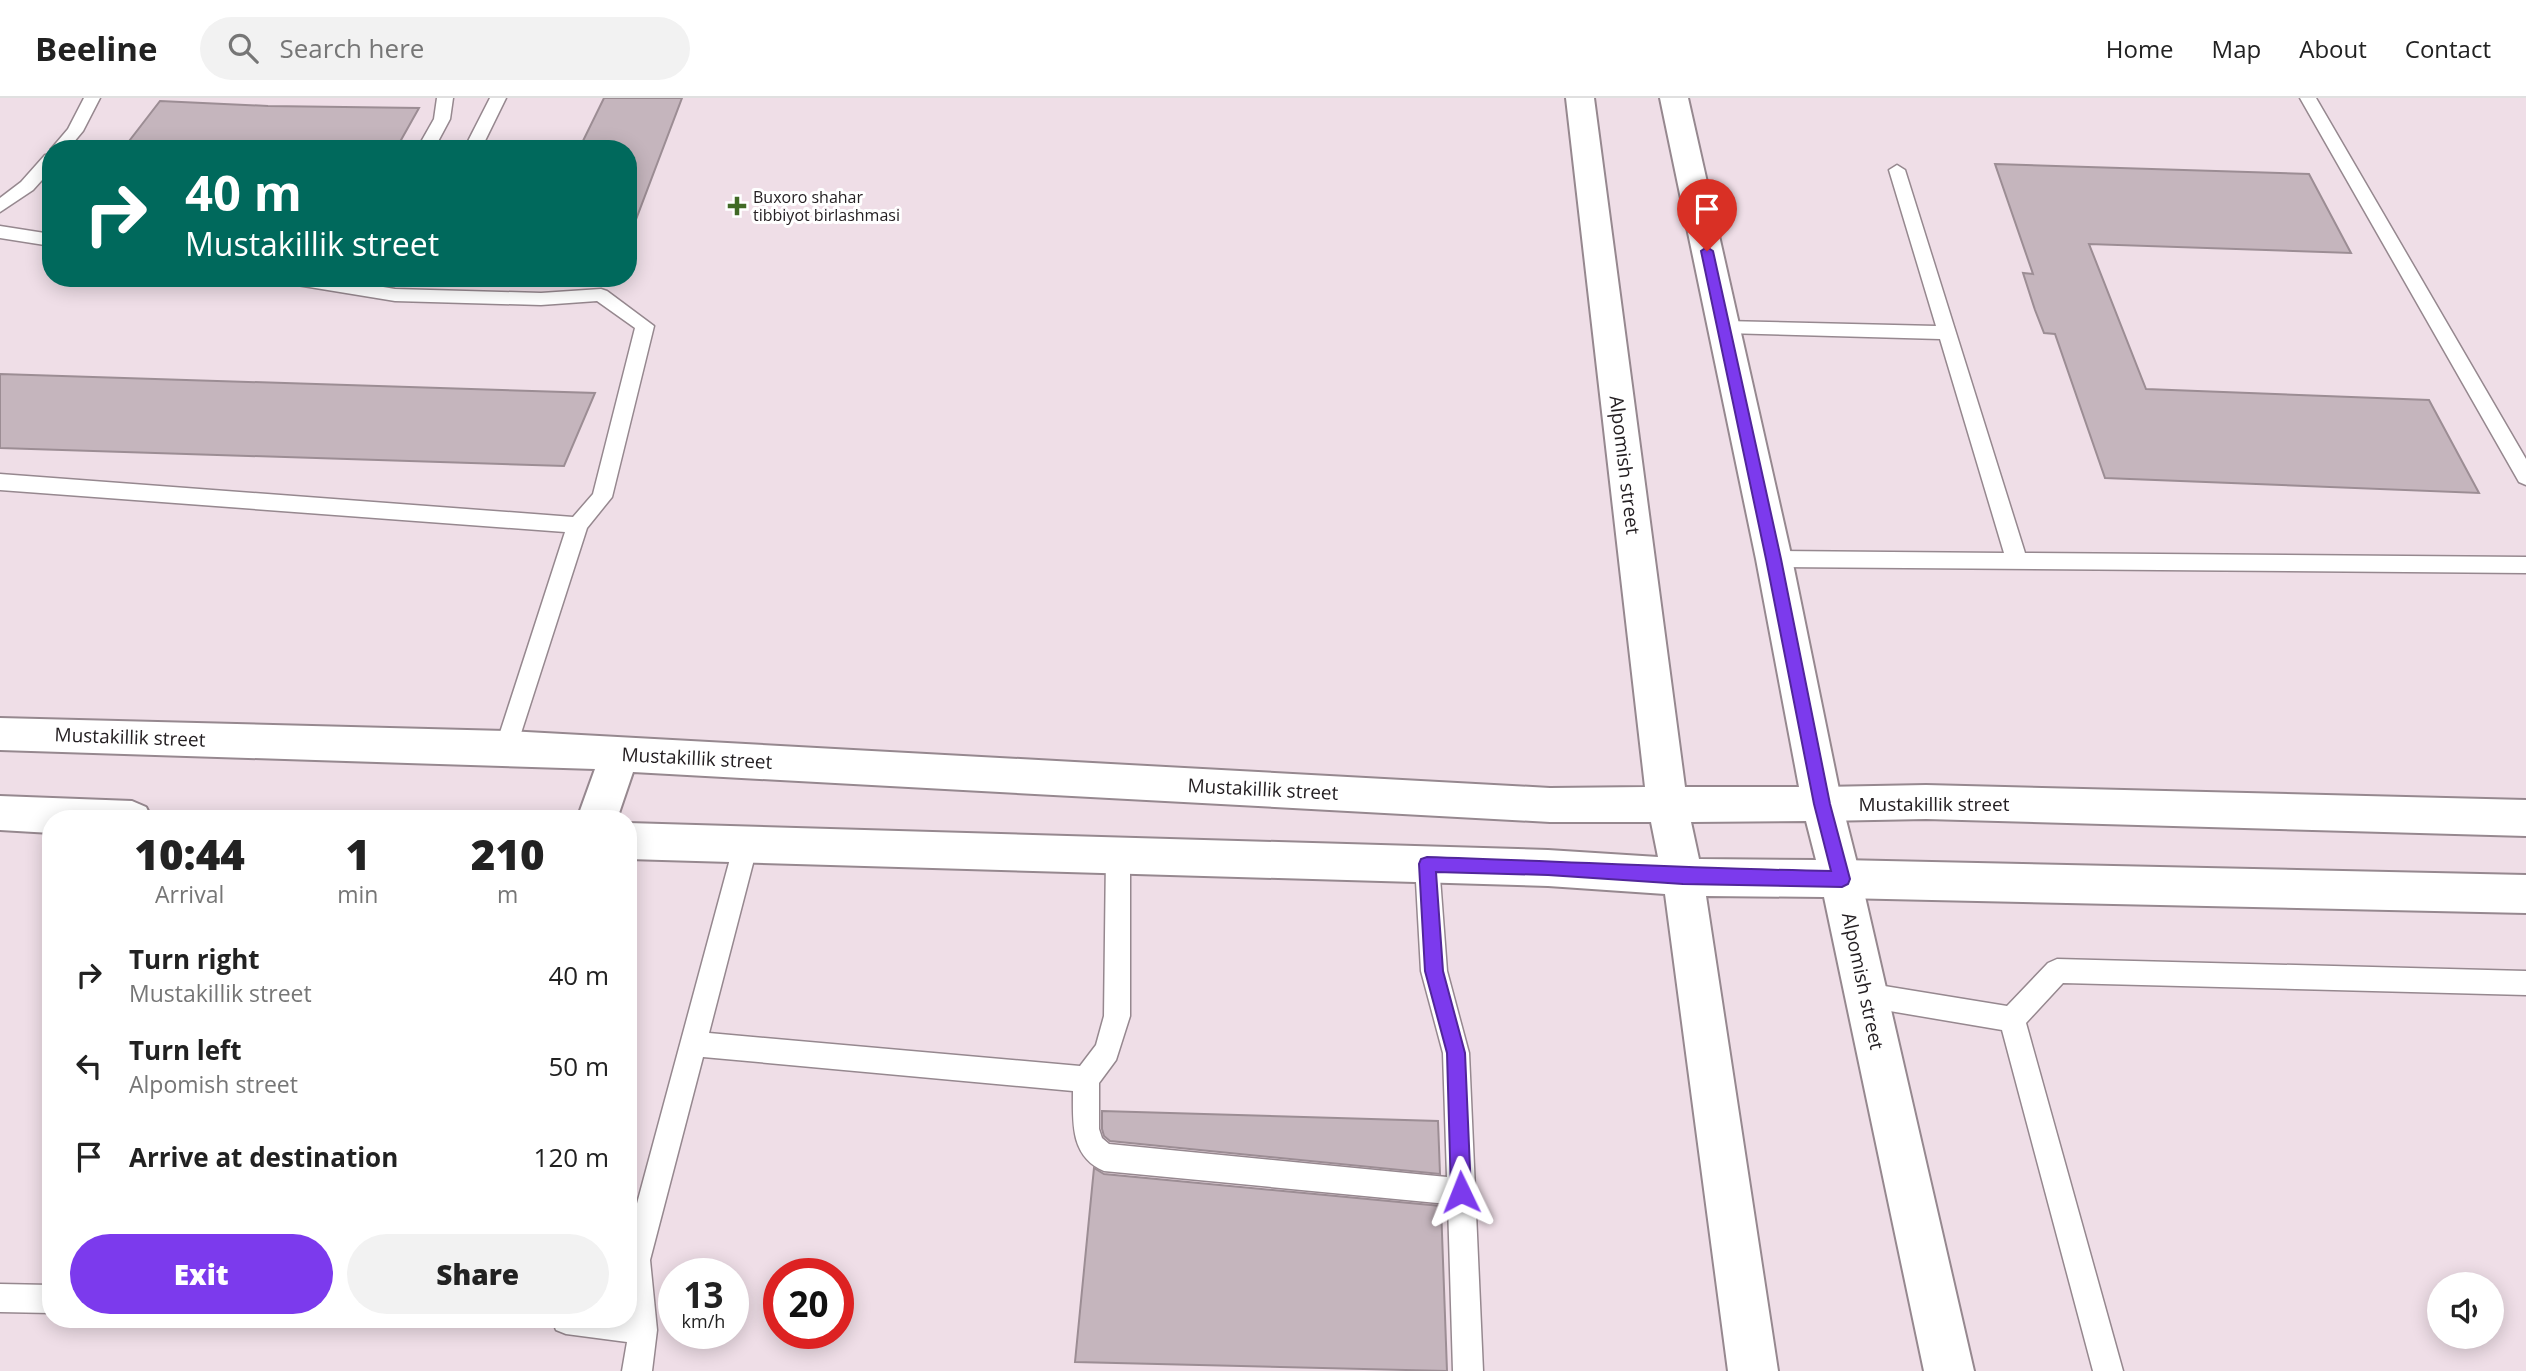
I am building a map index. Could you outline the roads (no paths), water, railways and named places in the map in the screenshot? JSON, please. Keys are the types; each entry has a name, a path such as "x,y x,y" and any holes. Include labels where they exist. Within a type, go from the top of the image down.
{"main road":[{"name":"Alpomish street","path":"1580,98 1667,804 1683,877 1753,1371"},
{"name":"Alpomish street","path":"1674,98 1774,559 1822,804 1842,879 1949,1371"},
{"name":"Mustakillik street","path":"0,734 506,748 1550,805 1926,802 2526,818"},
{"path":"600,810 620,754"},
{"path":"0,813 42,815"},
{"path":"637,841 1548,868 1683,877 2526,894"}],"lane":[{"path":"67,140 75,131 92,98"},
{"path":"430,140 442,118 445,98"},
{"path":"477,140 498,98"},
{"path":"2308,98 2526,477"},
{"path":"0,206 27,186 42,169"},
{"path":"1897,170 2017,561"},
{"path":"0,232 42,239"},
{"path":"400,287 541,299 601,295 645,326 602,497 578,525 506,748"},
{"path":"1724,327 1948,333"},
{"path":"0,482 578,525"},
{"path":"1774,559 2526,565"},
{"path":"637,1256 746,844"},
{"path":"1118,855 1117,1016 1107,1051 1086,1079 1086,1129 1091,1146 1104,1157 1461,1192"},
{"path":"1427,864 1434,971 1456,1053 1468,1371"},
{"path":"2012,1019 2057,971 2526,983"},
{"path":"1866,995 2012,1019"},
{"path":"2012,1019 2108,1371"},
{"path":"693,1044 1086,1079"},
{"path":"637,1270 643,1330 637,1371"},
{"path":"0,1298 42,1299"},
{"path":"628,1328 643,1330"}],"place":[{"name":"Buxoro shahar tibbiyot birlashmasi","path":"737,206"}]}
